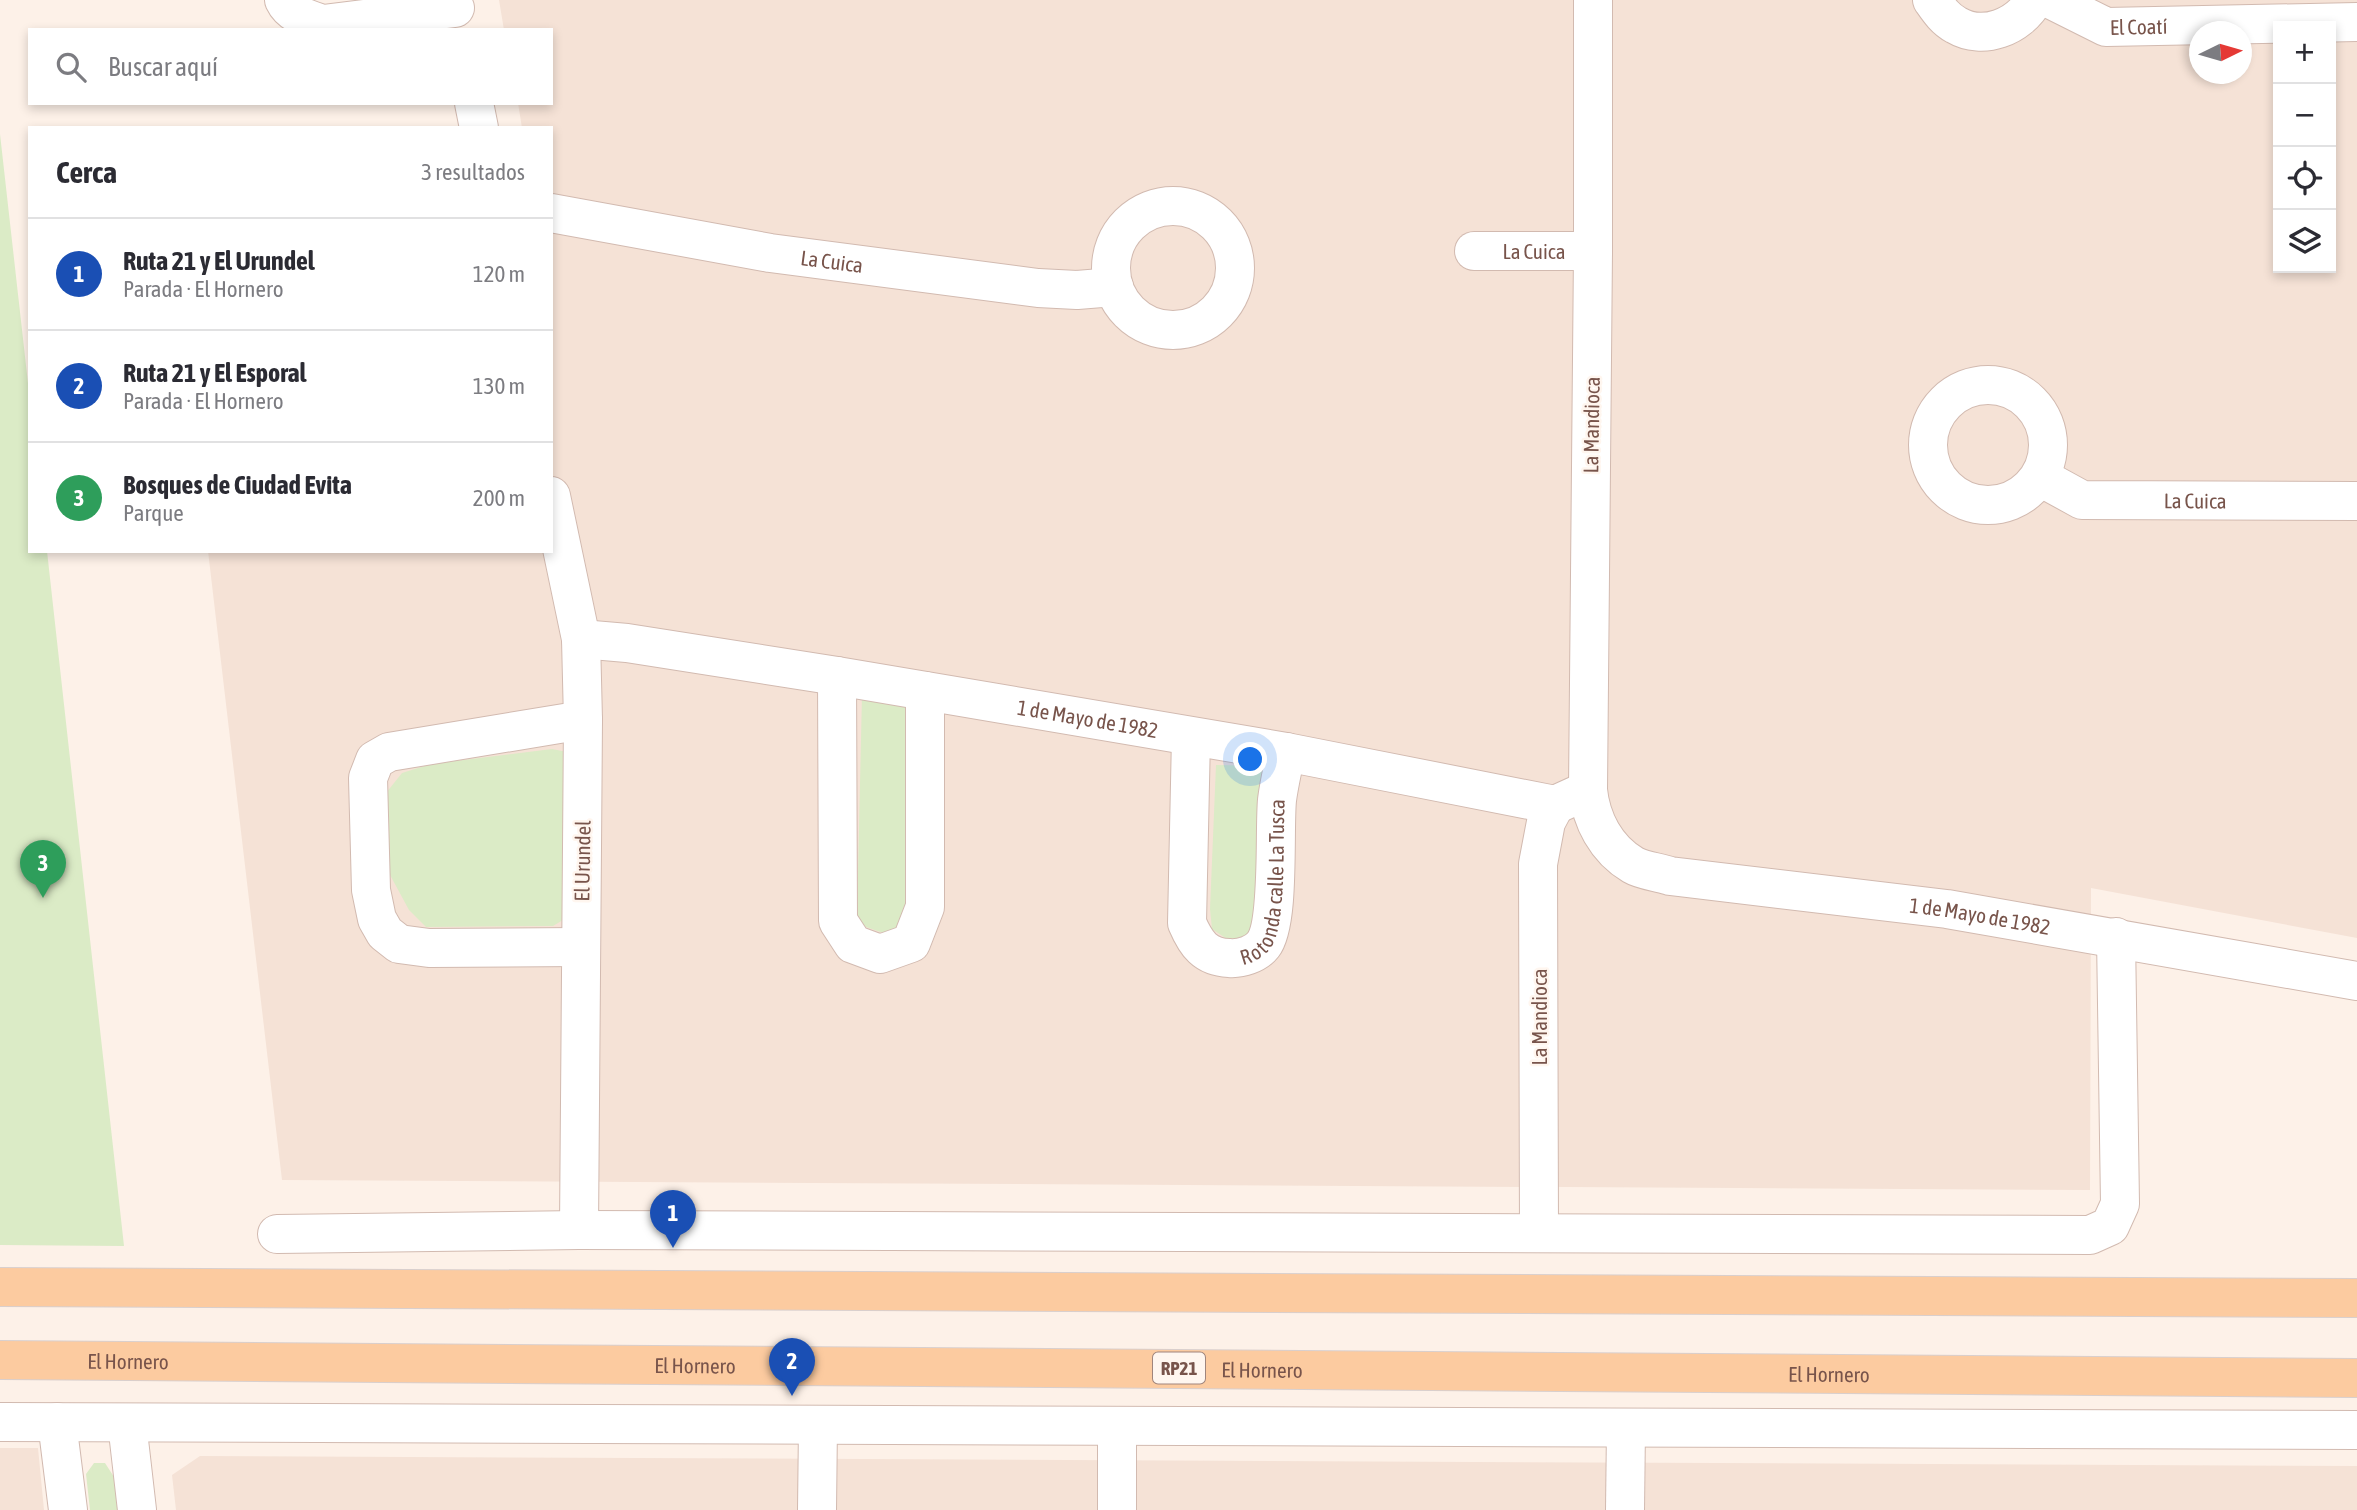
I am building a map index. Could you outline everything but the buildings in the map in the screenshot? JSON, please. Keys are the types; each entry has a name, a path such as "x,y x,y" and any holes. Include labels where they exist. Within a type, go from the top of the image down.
{"main road":[{"path":"0,1287 2357,1298"},
{"name":"El Hornero","path":"0,1360 2357,1378"}],"street":[{"path":"284,0 288,8 323,24 456,13"},
{"name":"La Mandioca","path":"1539,1233 1538,864 1546,822 1572,798 1593,251 1593,0"},
{"path":"1932,0 1941,13 1957,26 1976,31 1996,30 2014,23 2034,0"},
{"name":"El Coatí","path":"2052,0 2106,27 2357,22"},
{"path":"474,105 479,126"},
{"name":"La Cuica","path":"553,213 770,253 1038,288 1077,290 1114,287"},
{"name":"La Cuica","path":"1474,251 1593,251"},
{"name":"La Cuica","path":"2040,477 2082,500 2357,501"},
{"name":"El Urundel","path":"553,506 581,639 583,720 579,1230"},
{"name":"1 de Mayo de 1982","path":"581,639 627,643 837,676 1191,737 1572,798"},
{"path":"837,676 838,921 853,944 880,954 911,943 925,907 925,691"},
{"path":"581,947 429,948 400,944 386,933 377,919 372,890 368,778 375,760 389,752 583,720"},
{"name":"Rotonda calle La Tusca","path":"1191,737 1187,923 1195,940 1213,956 1233,959 1255,953 1265,943 1272,918 1277,801 1286,752"},
{"name":"La Mandioca","path":"1572,798 1593,817 1609,846"},
{"name":"1 de Mayo de 1982","path":"1609,846 1634,866 1670,876 1947,909 2357,981"},
{"path":"277,1234 579,1230 2090,1235 2110,1226 2120,1204 2116,937"},
{"path":"0,1422 2357,1430"},
{"path":"57,1422 68,1510"},
{"path":"127,1423 137,1510"},
{"path":"817,1510 818,1425"},
{"path":"1117,1426 1117,1510"},
{"path":"1625,1510 1626,1428"}],"shaded area":[{"path":"499,0 2357,0 2357,938 2091,888 2090,1190 282,1180 208,553 553,553 553,126 522,126 518,105 553,105 553,28 504,28"},
{"path":"0,1448 38,1448 44,1510 0,1510"},
{"path":"200,1456 2357,1466 2357,1510 176,1510 172,1475"}],"green space":[{"path":"0,134 28,383 28,553 47,553 124,1246 0,1245"},
{"path":"862,694 912,705 911,913 895,937 866,927 857,919"},
{"path":"552,749 567,752 568,917 553,926 426,927 409,910 389,873 386,793 402,773 431,764"},
{"path":"1216,765 1264,766 1263,882 1248,937 1227,939 1212,929 1210,909"},
{"path":"94,1463 105,1463 116,1480 120,1510 90,1510 86,1474"}],"place":[{"name":"Bosques de Ciudad Evita","path":"43,898"},
{"name":"Ruta 21 y El Urundel","path":"673,1248"},
{"name":"Ruta 21 y El Esporal","path":"792,1396"}]}
